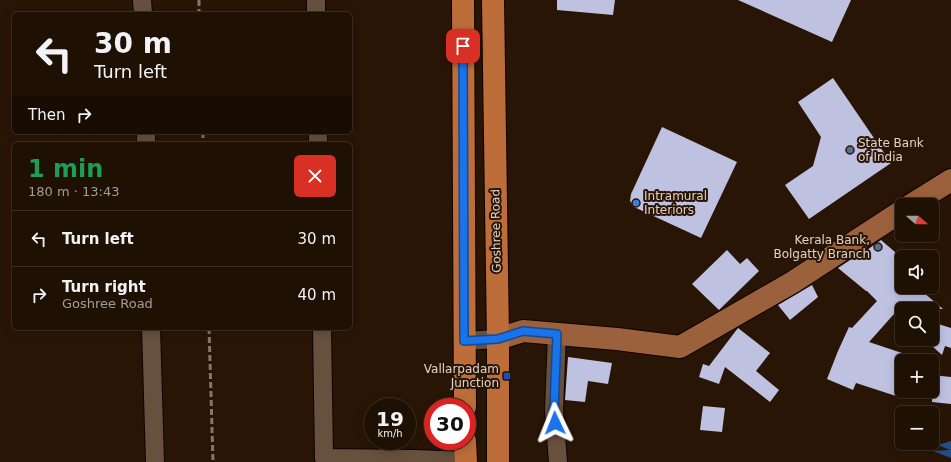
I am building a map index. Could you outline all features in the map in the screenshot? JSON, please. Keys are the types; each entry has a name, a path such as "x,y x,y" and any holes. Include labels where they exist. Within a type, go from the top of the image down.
{"highway":[{"path":"462,0 465,398"},
{"name":"Goshree Road","path":"493,0 498,339 498,462"}],"main road":[{"path":"925,198 948,186"},
{"path":"498,339 523,331 680,346 793,282 895,216"}],"street":[{"path":"142,0 143,12"},
{"path":"316,0 316,12"},
{"path":"151,330 155,462"},
{"path":"322,330 324,460 414,459 466,455"},
{"path":"557,334 554,410 558,462"},
{"path":"464,341 498,339"}],"water":[{"path":"951,441 951,458 933,451 950,450 939,445"}],"building":[{"path":"557,0 615,0 613,15 557,10"},
{"path":"738,0 851,0 832,42"},
{"name":"State Bank of India","path":"833,78 891,163 809,219 785,185 813,166 821,137 798,102"},
{"path":"662,127 737,162 701,238 634,207 630,201 631,194"},
{"path":"881,240 895,252 895,294 925,294 935,302 895,302 895,315 894,314 869,342 902,353 895,354 895,396 856,383 853,390 827,379 849,327 852,328 877,301 838,268 859,254 860,255"},
{"path":"727,250 740,264 747,258 759,271 719,310 692,284"},
{"path":"812,285 818,297 790,320 778,305"},
{"path":"939,324 951,328 951,348 945,346 942,355 932,346 939,346"},
{"path":"738,328 770,353 756,371 779,390 770,402 725,367 719,384 699,377 703,364 709,366"},
{"path":"568,357 612,363 608,384 588,381 585,402 565,400"},
{"path":"939,376 951,377 951,404 932,402 932,398 939,398"},
{"path":"703,406 725,408 722,432 700,430"}],"railway":[{"path":"199,0 199,12"},
{"path":"203,134 203,142"},
{"path":"209,330 213,462"}],"place":[{"name":"State Bank of India","path":"850,150"},
{"name":"Intramural Interiors","path":"636,203"},
{"name":"Kerala Bank, Bolgatty Branch","path":"878,247"},
{"name":"Vallarpadam Junction","path":"507,376"}],"route":[{"path":"463,46 464,341 498,339 523,331 557,334 554,410 555,423"}]}
